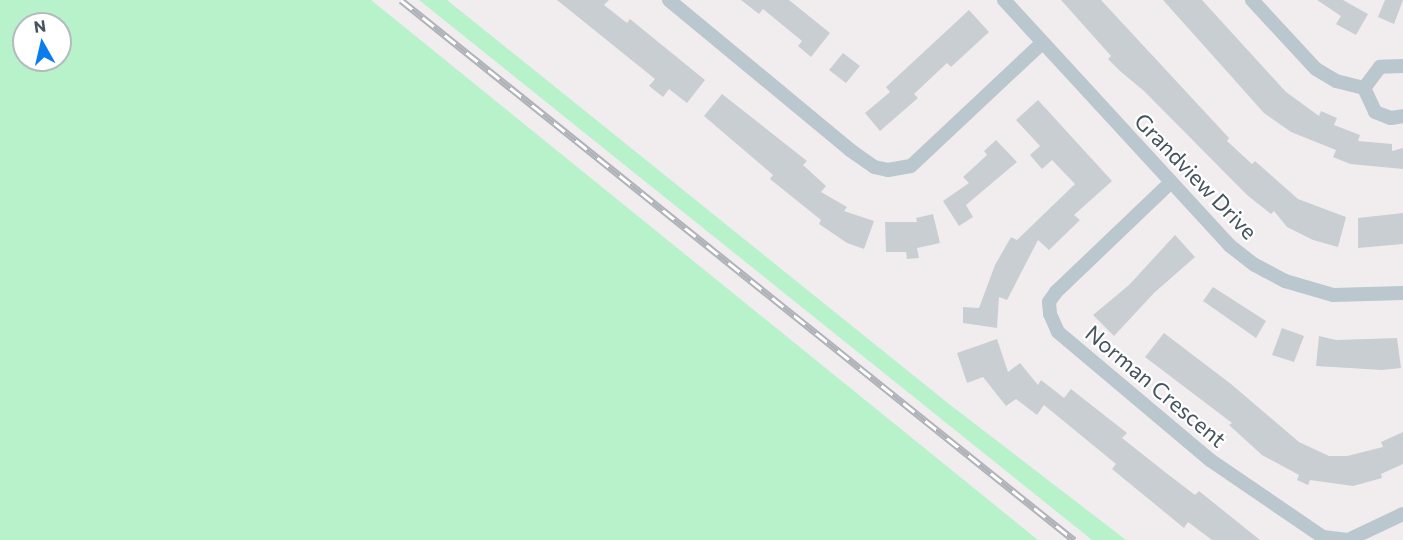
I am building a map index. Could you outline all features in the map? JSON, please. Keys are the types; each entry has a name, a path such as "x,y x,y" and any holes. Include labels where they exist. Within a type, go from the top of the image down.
{"street":[{"path":"669,0 850,150 874,167 888,170 911,166 1042,43"},
{"name":"Grandview Drive","path":"1005,0 1229,245 1285,281 1333,296 1403,294"},
{"path":"1252,0 1316,69 1336,81 1364,88"},
{"path":"1364,88 1380,67 1403,66"},
{"path":"1364,88 1375,112 1391,118 1403,116"},
{"name":"Norman Crescent","path":"1170,183 1056,292 1049,302 1050,314 1058,332 1210,460 1323,537 1348,540 1403,514"}],"green space":[{"path":"0,0 371,0 1038,540 0,540"},
{"path":"419,0 447,0 949,404 1126,540 1092,540"}],"building":[{"path":"557,0 609,0 604,5 627,23 630,19 705,80 687,103 669,89 663,97 649,86 655,79"},
{"path":"741,0 789,0 830,33 811,57 798,46 802,41 763,9 759,14"},
{"path":"1061,0 1101,0 1229,138 1227,141 1252,164 1255,161 1298,199 1346,217 1338,247 1313,240 1287,227 1274,211 1271,214 1247,195 1144,91 1108,59 1111,56"},
{"path":"1163,0 1202,0 1286,92 1319,116 1321,111 1337,118 1334,125 1360,135 1358,141 1392,144 1392,151 1403,148 1403,169 1350,164 1333,157 1336,150 1291,132 1264,113"},
{"path":"1317,0 1343,0 1368,14 1356,35 1336,24 1341,16"},
{"path":"1385,0 1403,0 1394,24 1378,17"},
{"path":"969,10 989,32 951,67 947,63 914,94 918,98 880,131 865,113 890,92 886,87"},
{"path":"843,53 860,66 846,83 829,70"},
{"path":"722,94 807,161 803,165 826,186 821,192 847,207 844,211 874,221 864,249 847,243 819,224 821,220 770,179 773,175 704,116"},
{"path":"1038,100 1112,181 1074,215 1080,220 1049,250 1038,240 1007,300 999,297 997,328 963,323 963,307 979,308 995,265 1011,237 1017,240 1075,184 1052,160 1042,169 1030,155 1040,146 1016,120"},
{"path":"996,140 1017,162 966,205 973,217 959,226 943,201 969,183 963,177 987,155 984,151"},
{"path":"1403,213 1403,244 1358,248 1358,218"},
{"path":"933,214 940,243 917,248 919,258 907,259 906,252 886,252 885,222 917,222 916,218"},
{"path":"1175,235 1195,257 1154,293 1114,336 1093,315 1129,285"},
{"path":"1213,287 1266,321 1256,338 1203,301"},
{"path":"1282,328 1304,336 1294,362 1272,355"},
{"path":"1164,333 1231,384 1299,442 1329,456 1347,456 1383,447 1381,442 1403,432 1403,464 1381,474 1382,478 1353,486 1310,480 1308,485 1297,480 1299,475 1262,455 1229,425 1232,423 1145,357"},
{"path":"1319,336 1336,340 1397,338 1401,368 1382,370 1316,366"},
{"path":"997,339 1008,372 1020,363 1038,385 1041,380 1064,398 1071,389 1127,433 1122,438 1195,495 1199,491 1260,540 1212,540 1188,522 1184,528 1112,469 1116,464 1044,405 1037,415 1016,399 1006,406 983,377 967,383 957,353"}],"railway":[{"path":"401,0 1074,540"}]}
